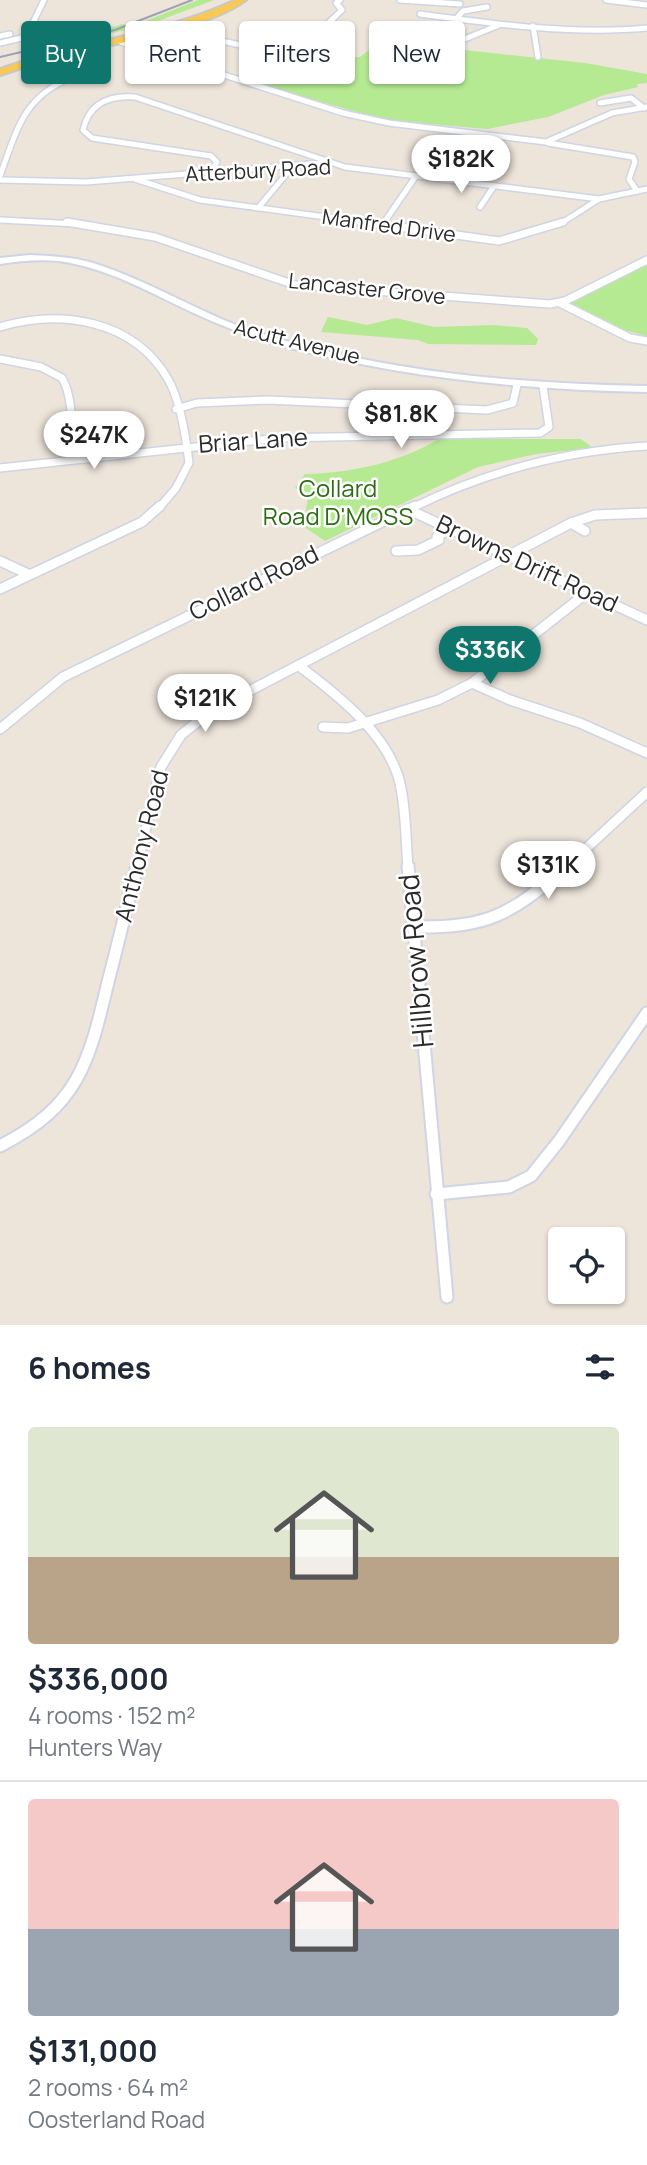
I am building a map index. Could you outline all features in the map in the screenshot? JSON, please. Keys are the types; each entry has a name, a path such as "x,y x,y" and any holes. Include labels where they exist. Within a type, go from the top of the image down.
{"main road":[{"path":"111,36 153,27 224,0"},
{"path":"192,21 242,0"},
{"path":"111,43 125,41"},
{"path":"0,65 21,59"},
{"path":"0,72 21,63"}],"street":[{"path":"35,19 44,0"},
{"path":"330,21 342,10 336,4 340,0"},
{"path":"400,0 460,4"},
{"path":"606,0 647,5"},
{"path":"419,2 414,11 436,16"},
{"path":"456,19 464,10 488,7"},
{"path":"420,14 501,24 647,30"},
{"path":"465,39 501,24"},
{"path":"533,26 538,57"},
{"path":"0,36 10,34"},
{"path":"0,43 21,38"},
{"path":"121,42 355,117 547,142 633,157 635,162 629,179 637,191"},
{"path":"0,178 15,132 37,94 52,84"},
{"path":"211,172 217,162 211,156 92,138 83,130 86,117 102,101 135,97 329,162"},
{"path":"600,103 631,98 645,108"},
{"path":"547,142 609,115 645,108"},
{"name":"Atterbury Road","path":"0,178 74,182 329,162 599,199"},
{"path":"258,208 293,166"},
{"path":"382,225 416,176"},
{"name":"Manfred Drive","path":"135,179 196,199 506,240 559,225 599,199 647,189"},
{"path":"480,207 494,186"},
{"name":"Lancaster Grove","path":"0,220 64,222 155,237 295,285 560,303"},
{"name":"Acutt Avenue","path":"0,261 46,258 83,263 154,290 225,324 291,345 465,379 517,385 647,388"},
{"path":"560,303 647,260"},
{"path":"560,303 621,334 647,341"},
{"path":"0,327 23,319 79,317 135,345 156,362 171,384 189,463 186,472 152,515 0,589"},
{"path":"0,359 49,368 61,374 67,384 76,445 83,453 94,457"},
{"path":"176,409 195,401 248,401 452,411 494,410 513,403 517,385"},
{"name":"Briar Lane","path":"0,468 186,446 303,436 540,433 549,427 543,386"},
{"name":"Collard Road","path":"0,729 63,677 463,482 497,472 612,449 647,446"},
{"path":"595,505 604,514"},
{"name":"Browns Drift Road","path":"407,509 604,600 633,609 647,620"},
{"name":"Anthony Road","path":"0,1146 50,1114 82,1073 98,1029 161,767 181,735 204,716 233,699 571,523 604,514 646,512"},
{"path":"571,523 585,531"},
{"path":"396,551 418,550 439,540 437,537 450,528"},
{"path":"0,561 28,574"},
{"path":"323,727 336,730 362,724 438,700 472,682 588,592"},
{"path":"604,600 614,593"},
{"name":"Hillbrow Road","path":"299,666 345,701 392,765 401,786 447,1297"},
{"path":"63,677 73,684"},
{"path":"208,680 233,699"},
{"path":"472,682 510,700 580,723 647,753"},
{"path":"413,927 470,926 505,915 548,881 647,792"},
{"path":"436,1194 509,1187 531,1176 559,1141 647,1013"}],"green space":[{"path":"198,0 214,0 158,21 146,21"},
{"path":"123,24 125,30 111,33 111,27"},
{"path":"369,50 369,84 465,84 465,50 585,63 647,74 647,83 604,95 548,117 487,129 384,120 263,85 355,84 355,57 360,57"},
{"path":"647,262 647,336 609,326 566,304"},
{"path":"328,317 367,325 396,318 434,327 495,325 527,328 538,339 536,345 428,344 418,340 321,332"},
{"name":"Collard Road D'MOSS","path":"439,439 581,439 593,448 536,454 478,467 325,541 303,526 309,493 295,488 305,474 374,465 408,454"}],"railway":[{"path":"0,57 115,30 192,0"}]}
